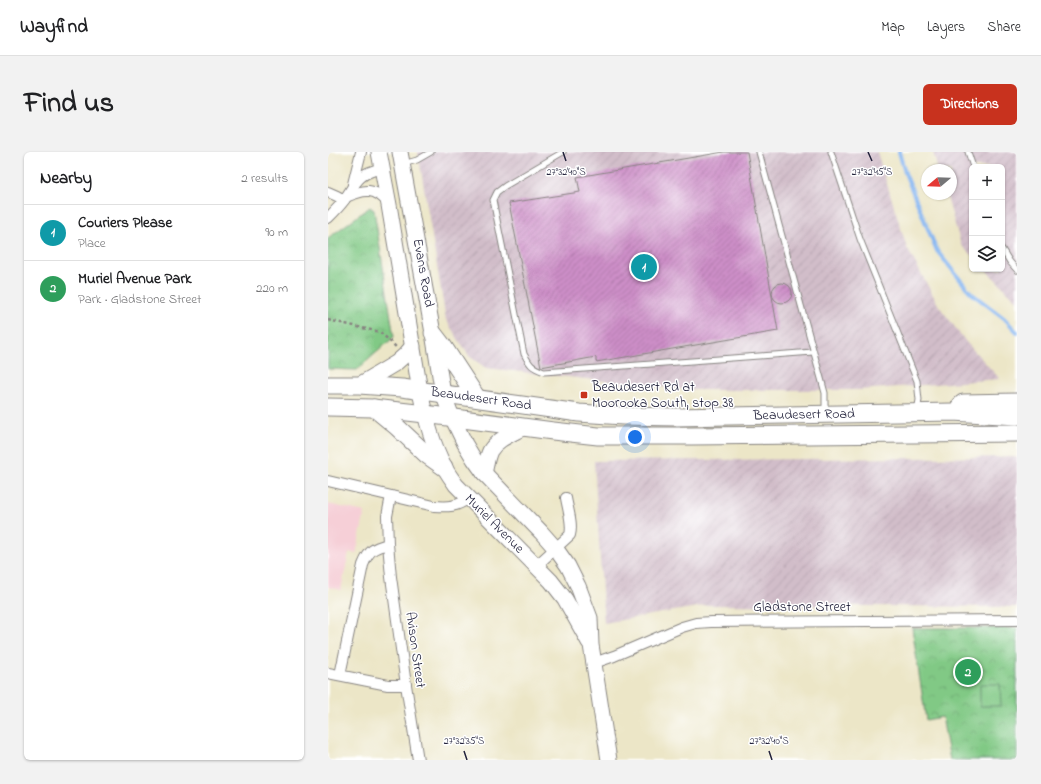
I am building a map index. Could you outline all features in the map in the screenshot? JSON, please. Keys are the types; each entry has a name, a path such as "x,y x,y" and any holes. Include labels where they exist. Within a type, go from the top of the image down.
{"highway":[{"path":"434,333 477,398"},
{"name":"Beaudesert Road","path":"328,385 359,385 420,391 579,412 623,416 675,417 916,414 952,412 1017,416"},
{"path":"952,412 963,403 1017,402"},
{"name":"Beaudesert Road","path":"328,407 373,408 598,436 1014,435"},
{"path":"373,408 397,427 427,455 444,467"}],"main road":[{"name":"Evans Road","path":"379,152 420,391"},
{"name":"Evans Road","path":"401,158 444,394"},
{"path":"382,168 401,158"},
{"path":"359,385 406,355 413,346"},
{"name":"Muriel Avenue","path":"420,391 433,440 444,467 456,485 551,581 565,599 591,645"},
{"name":"Muriel Avenue","path":"444,394 452,418 474,459 484,473 542,532 556,549 568,566 578,586 590,618 591,645 609,760"},
{"path":"484,473 490,452 495,445 500,440 524,427"}],"street":[{"path":"348,195 361,152"},
{"path":"328,218 348,195 357,180 367,172 382,168"},
{"path":"328,192 337,196 363,191 373,191 381,196 389,205"},
{"path":"328,481 434,506 446,507 457,505 469,498"},
{"name":"Avison Street","path":"391,496 387,516 391,577 418,760"},
{"path":"536,566 570,535 571,531 566,498"},
{"path":"340,675 362,565 366,556 371,551 376,547 388,544"},
{"name":"Gladstone Street","path":"594,663 682,627 696,623 1017,620"},
{"path":"328,673 388,684 406,685"}],"lane":[{"path":"401,158 417,160 431,152"},
{"path":"563,152 505,186 497,192 493,200 524,354 531,365 536,369 544,372 814,352"},
{"path":"759,152 814,352 824,393 825,415"},
{"path":"831,152 860,240 917,381 919,400 916,414"},
{"path":"968,152 972,164"},
{"path":"1005,254 1017,270"}],"path":[{"path":"328,320 380,332 398,349"}],"shaded area":[{"path":"418,152 877,152 907,248 939,306 966,342 1000,379 860,390 688,390 486,368 469,356 446,320"},
{"path":"933,152 1017,152 1017,301 988,272 1005,272 1005,164 969,164 969,253 961,245 948,200 957,200 957,164 936,164"},
{"path":"1017,457 1017,607 709,605 604,623 594,461"},
{"path":"328,504 365,512 356,554 349,552 341,590 328,587"}],"green space":[{"path":"370,207 374,210 394,337 357,370 328,369 328,238"},
{"path":"912,628 1017,628 1017,760 950,760 942,717 926,720"},
{"path":"980,684 1000,684 1001,706 980,706"}],"building":[{"path":"724,152 747,152 778,331 596,362 596,357 541,367 509,203 580,192 577,177"},
{"path":"782,283 789,286 792,293 789,300 782,303 775,300 772,293 775,286"}],"waterway":[{"path":"899,152 905,173 937,251 971,293 1004,318 1017,332"}],"place":[{"name":"Couriers Please","path":"644,267"},
{"name":"Beaudesert Rd at Moorooka South, stop 38","path":"584,395"},
{"name":"Muriel Avenue Park","path":"968,672"}]}
